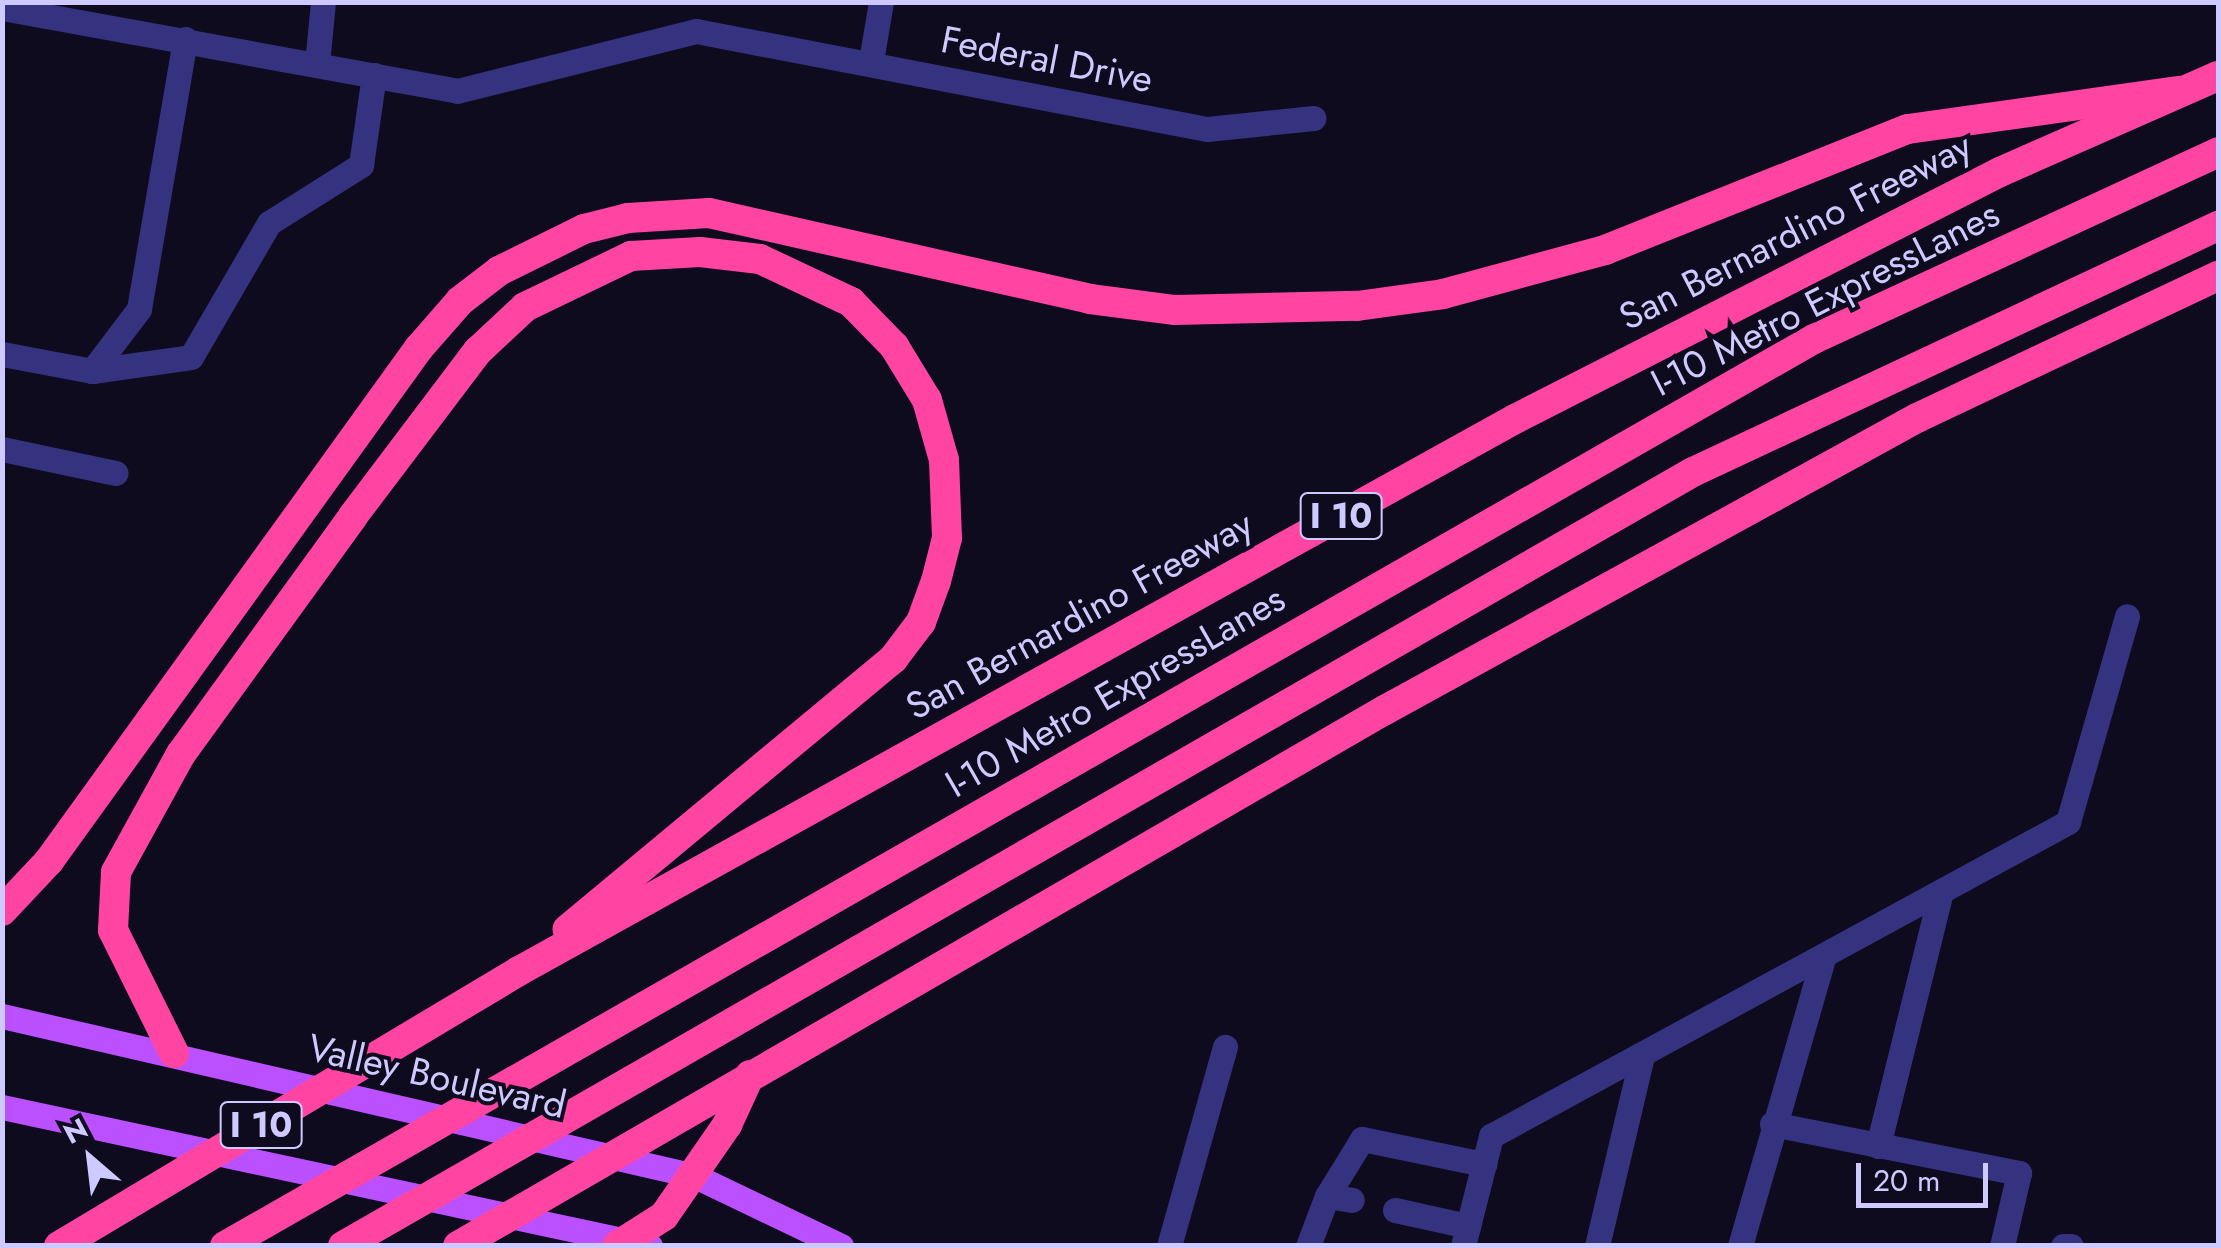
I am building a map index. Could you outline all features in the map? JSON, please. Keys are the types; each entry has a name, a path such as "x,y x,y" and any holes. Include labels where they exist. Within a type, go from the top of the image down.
{"highway":[{"name":"San Bernardino Freeway","path":"59,1246 519,971 1515,419 1820,260 2218,76"},
{"path":"2,911 49,861 419,348 460,301 499,271 584,229 628,218 709,214 1107,301 1214,311 1356,306 1443,294 1605,250 1908,129 2179,92"},
{"name":"I-10 Metro ExpressLanes","path":"235,1240 1814,339 2218,152"},
{"path":"343,1246 1693,472 2218,226"},
{"path":"174,1053 112,930 116,872 180,754 354,516 478,351 524,307 631,256 700,252 760,259 851,302 894,346 927,400 945,474 947,538 936,581 921,622 893,659 750,772 519,971"},
{"path":"458,1246 678,1113 750,1076 1385,710 1917,418 2218,276"},
{"path":"607,1242 664,1216 727,1124 750,1076"}],"main road":[{"name":"Valley Boulevard","path":"2,1016 695,1176 841,1246"},
{"path":"2,1108 607,1242 650,1246"}],"street":[{"path":"317,64 323,2"},
{"path":"871,60 881,2"},
{"name":"Federal Drive","path":"2,8 185,38 458,91 696,31 871,60 1207,129 1314,118"},
{"path":"92,371 139,310 185,38"},
{"path":"2,354 92,371 192,358 270,223 361,164 374,75"},
{"path":"2,449 116,473"},
{"path":"1395,1210 1466,1236 1492,1136 1823,959 2068,822 2127,616"},
{"path":"1878,1146 1940,895"},
{"path":"1740,1246 1772,1124 1823,959"},
{"path":"1170,1246 1225,1047"},
{"path":"1596,1246 1642,1056"},
{"path":"1772,1124 2019,1173 2002,1246"},
{"path":"1312,1245 1340,1198 1362,1139 1484,1164"},
{"path":"2063,1246 2071,1246"}]}
